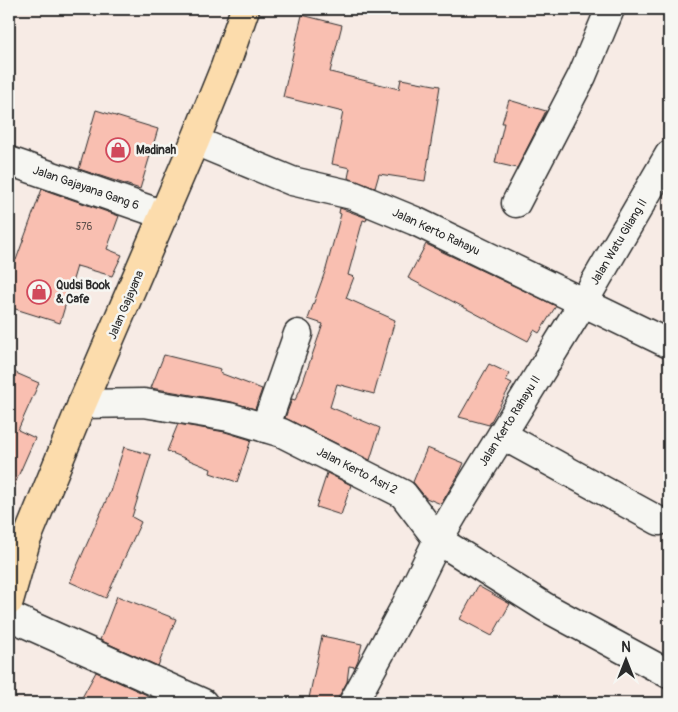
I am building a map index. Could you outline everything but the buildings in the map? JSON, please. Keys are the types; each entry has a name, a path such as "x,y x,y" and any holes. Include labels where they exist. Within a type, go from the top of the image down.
{"main road":[{"name":"Jalan Gajayana","path":"9,601 26,541 82,404 195,141 225,67 245,9"}],"street":[{"path":"516,204 582,76 610,9"},
{"name":"Jalan Kerto Rahayu","path":"195,141 292,181 352,195 415,221 669,344"},
{"name":"Jalan Watu Gilang II","path":"583,302 669,155"},
{"name":"Jalan Gajayana Gang 6","path":"9,161 164,215"},
{"name":"Jalan Kerto Rahayu II","path":"353,703 406,607 438,540 480,468 583,302"},
{"path":"265,428 298,334"},
{"name":"Jalan Kerto Asri 2","path":"82,404 144,403 229,418 282,433 402,494 438,540 545,607 669,674"},
{"path":"502,435 659,521"},
{"path":"9,616 203,703"}],"place":[{"name":"Madinah","path":"118,150"},
{"name":"Qudsi Book & Cafe","path":"39,292"}]}
